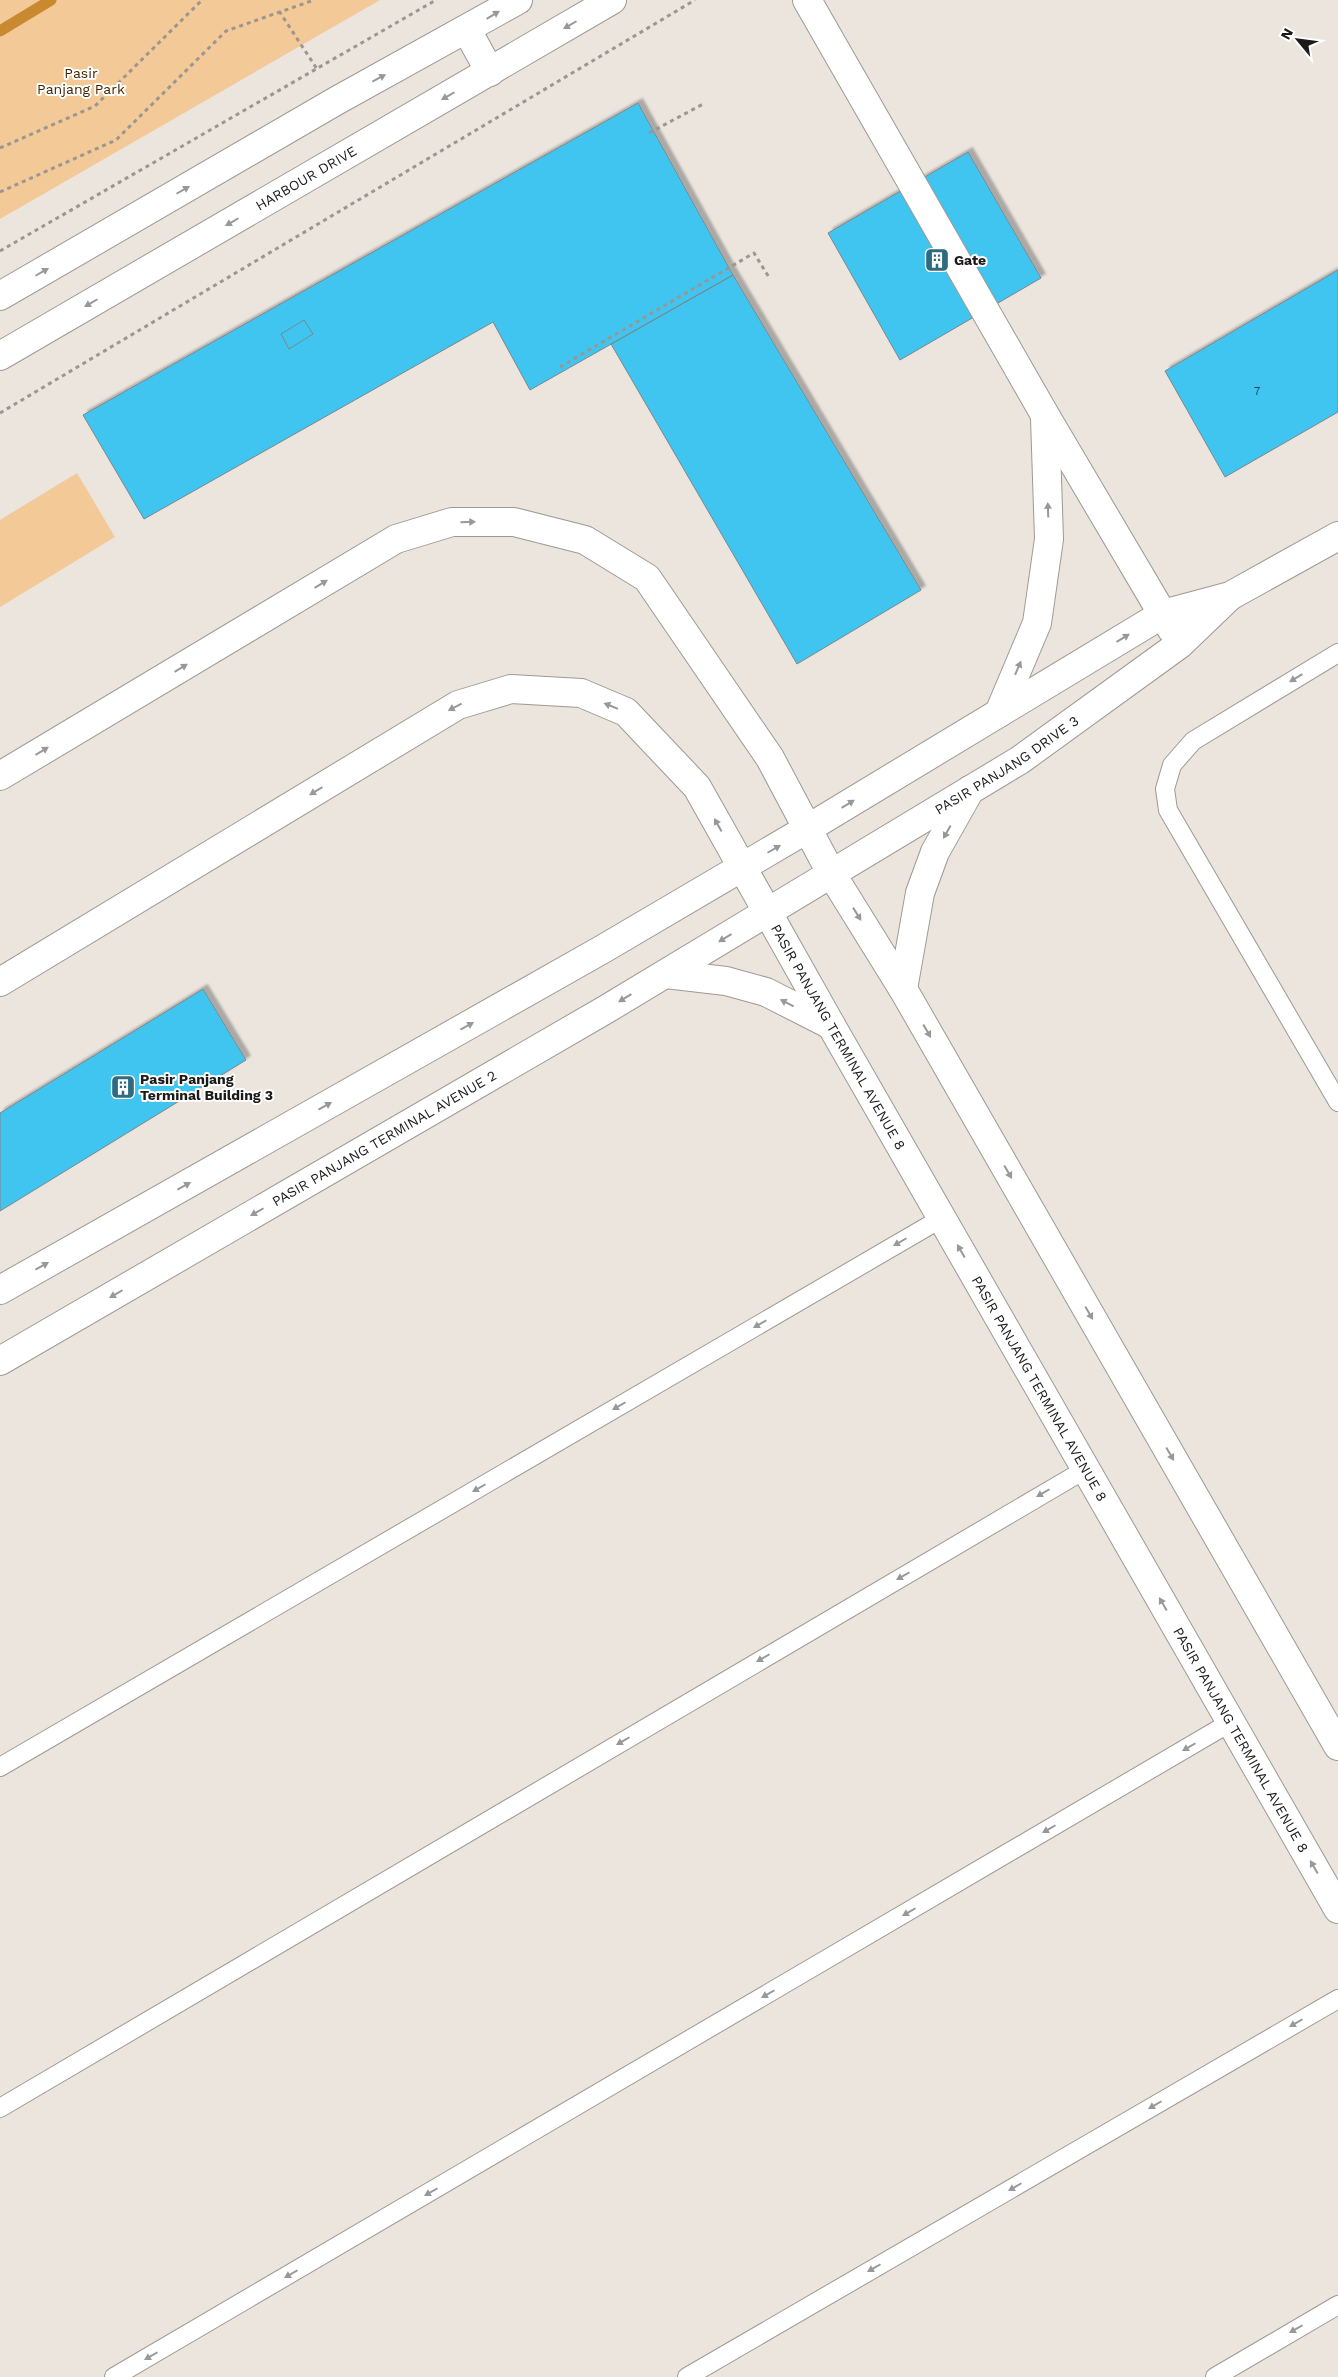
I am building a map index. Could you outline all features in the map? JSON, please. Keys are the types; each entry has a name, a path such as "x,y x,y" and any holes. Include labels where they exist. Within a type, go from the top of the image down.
{"street":[{"path":"0,296 336,101 468,30 518,0"},
{"name":"HARBOUR DRIVE","path":"0,356 612,0"},
{"path":"807,0 1045,415 1180,644"},
{"path":"468,30 490,72"},
{"path":"999,713 1037,623 1049,539 1045,415"},
{"path":"0,776 396,539 452,522 514,522 585,540 648,578 770,758 831,873 903,988 1338,1746"},
{"name":"PASIR PANJANG DRIVE 3","path":"742,868 1163,614 1230,596 1338,536"},
{"name":"PASIR PANJANG DRIVE 3","path":"767,913 1020,760 1180,644 1230,596"},
{"name":"PASIR PANJANG TERMINAL AVENUE 8","path":"0,982 458,705 511,688 581,693 626,712 697,787 767,913 1338,1909"},
{"path":"903,988 920,893 935,852 971,789"},
{"path":"0,1290 603,949 742,868"},
{"name":"PASIR PANJANG TERMINAL AVENUE 2","path":"0,1361 666,974 767,913"},
{"path":"666,974 726,981 766,992 831,1025"}],"lane":[{"path":"1338,653 1193,741 1172,765 1165,789 1168,810 1338,1102"},
{"path":"0,1767 942,1218"},
{"path":"0,2108 1086,1468"},
{"path":"114,2377 1231,1722"},
{"path":"687,2377 1338,1999"},
{"path":"1215,2377 1338,2305"}],"path":[{"path":"0,148 94,106 202,0"},
{"path":"0,192 116,140 226,31 314,0"},
{"path":"0,251 436,0"},
{"path":"0,414 695,0"},
{"path":"279,12 316,69"},
{"path":"649,134 705,103"},
{"path":"560,367 754,253 770,279"}],"green space":[{"name":"Pasir Panjang Park","path":"0,0 380,0 0,219"},
{"path":"77,473 115,537 0,607 0,520"}],"building":[{"path":"638,103 733,275 530,390 493,322 144,519 83,415"},
{"name":"Gate","path":"968,152 1041,278 900,360 828,233"},
{"path":"1338,270 1338,412 1225,477 1165,371"},
{"path":"733,275 921,590 797,664 611,344"},
{"path":"304,320 313,334 289,349 281,334"},
{"name":"Pasir Panjang Terminal Building 3","path":"203,989 246,1060 0,1211 0,1113"}],"waterway":[{"path":"0,31 51,0"}],"place":[{"name":"Gate","path":"937,260"},
{"name":"Pasir Panjang Terminal Building 3","path":"123,1087"}]}
